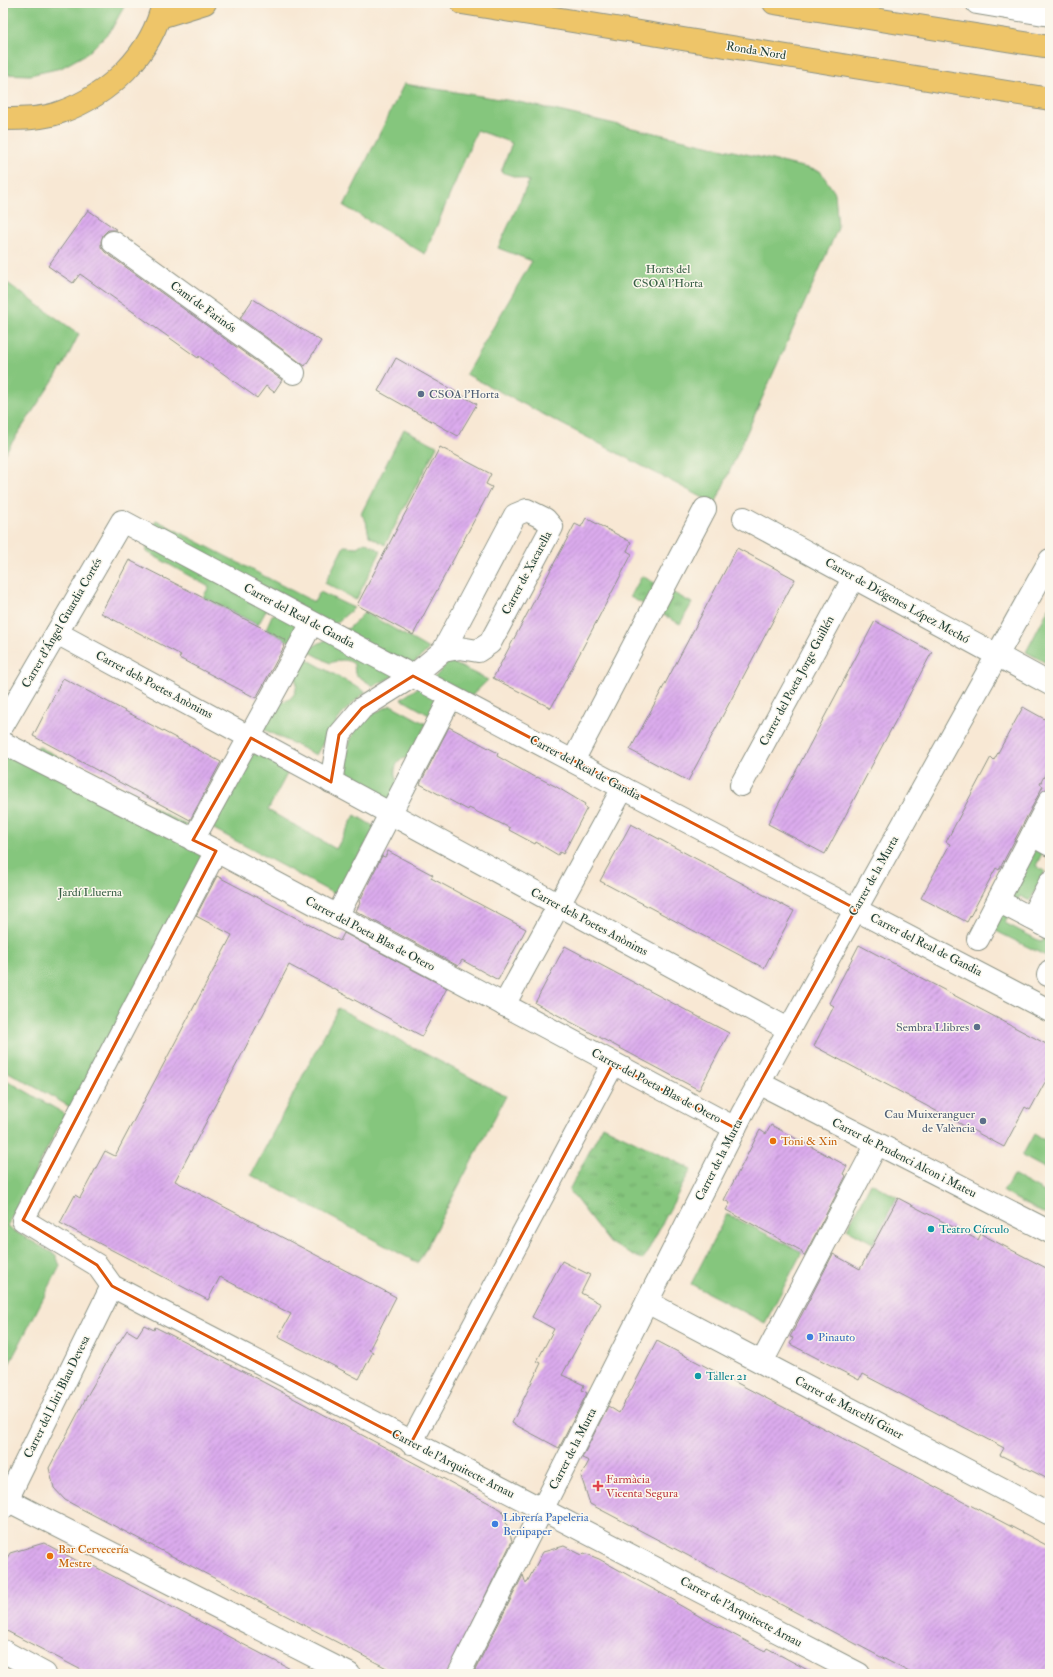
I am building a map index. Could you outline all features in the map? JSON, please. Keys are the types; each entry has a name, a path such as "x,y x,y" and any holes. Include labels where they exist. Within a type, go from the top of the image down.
{"main road":[{"path":"3,119 25,120 60,112 92,98 120,76 144,49 162,10 204,3"},
{"name":"Ronda Nord","path":"462,3 1050,99"},
{"path":"774,3 1050,47"}],"street":[{"path":"977,3 1050,15"},
{"name":"Camí de Farinós","path":"113,242 294,373"},
{"path":"573,761 705,509"},
{"name":"Carrer de Xacarella","path":"527,510 545,518 552,527 490,643 478,651 460,648 443,651 515,515 527,510"},
{"name":"Carrer de Diógenes López Mechó","path":"744,518 1050,684"},
{"name":"Carrer del Real de Gandia","path":"122,521 623,788 1050,1011"},
{"name":"Carrer d'Ángel Guardia Cortés","path":"3,725 122,521"},
{"name":"Carrer de la Murta","path":"459,1674 735,1128 788,1029 998,656 1050,560"},
{"name":"Carrer del Poeta Jorge Guillén","path":"741,785 854,578"},
{"path":"193,840 312,623"},
{"name":"Carrer dels Poetes Anònims","path":"57,633 390,815 788,1029"},
{"path":"331,782 339,735 362,708 413,676 443,651"},
{"path":"338,916 452,697"},
{"name":"Carrer del Poeta Blas de Otero","path":"3,743 216,851 735,1128"},
{"path":"504,1006 623,788"},
{"path":"978,939 998,901 1041,840 1050,800"},
{"path":"112,1286 97,1265 23,1220 216,851"},
{"path":"1031,918 1050,882"},
{"path":"998,901 1050,928"},
{"path":"411,1443 613,1064"},
{"name":"Carrer de Prudenci Alcon i Mateu","path":"759,1083 1050,1232"},
{"path":"762,1362 877,1144"},
{"name":"Carrer de l'Arquitecte Arnau","path":"112,1286 411,1443 859,1674"},
{"name":"Carrer del Lliri Blau Devesa","path":"5,1504 112,1286"},
{"name":"Carrer de Marcel·lí Giner","path":"647,1302 1050,1514"},
{"path":"5,1504 349,1674"},
{"path":"3,1651 45,1674"}],"highlighted area":[{"path":"413,676 856,909 735,1128 613,1064 411,1443 112,1286 97,1265 23,1220 216,851 193,840 251,738 331,782 339,735 362,708"}],"green space":[{"path":"3,3 126,3 111,30 88,53 61,68 30,75 3,74"},
{"name":"Horts del CSOA l'Horta","path":"404,84 519,102 820,171 835,193 838,228 715,504 466,374 532,261 498,248 529,181 501,172 512,143 477,130 425,254 344,206"},
{"path":"3,280 79,334 64,364 3,456"},
{"path":"404,429 437,446 385,545 369,536 366,521 361,514"},
{"path":"156,520 314,602 320,592 354,608 329,629 296,645 266,629 272,615 292,608 267,609 258,625 203,597 209,587 147,552 146,542"},
{"path":"365,542 381,551 356,600 325,583 344,546 357,547"},
{"path":"642,576 692,603 680,624 630,597"},
{"path":"1050,606 1050,665 1026,652"},
{"path":"365,612 429,649 403,670 373,686 355,674 354,664 351,662 342,660 330,663 306,650 349,628"},
{"path":"301,656 366,692 343,713 316,755 263,729 277,702 288,700 295,693 296,683 293,672"},
{"path":"449,661 488,680 443,723 401,699 438,674"},
{"path":"391,705 426,724 410,757 399,760 397,763 395,775 399,784 388,805 358,788 352,781 348,773 347,755 352,736 362,721 372,714"},
{"name":"Jardí Lluerna","path":"38,746 190,827 208,854 72,1108 3,1069 3,751 29,763"},
{"path":"253,750 289,770 268,810 336,849 355,815 375,827 338,896 212,828"},
{"path":"1036,845 1044,849 1036,866 1045,871 1030,901 1020,896 1017,901 1010,898"},
{"path":"1002,910 1010,913 1005,923 1042,942 1047,934 1050,935 1050,948 1046,956 992,929"},
{"path":"338,1008 506,1096 418,1263 251,1175"},
{"path":"3,1078 65,1114 7,1227 56,1255 60,1266 3,1376"},
{"path":"603,1126 691,1169 643,1260 610,1243 569,1190"},
{"path":"1034,1134 1046,1141 1050,1155 1050,1171 1022,1156"},
{"path":"1013,1175 1050,1195 1050,1217 1003,1192"},
{"path":"871,1183 897,1197 873,1243 847,1229"},
{"path":"727,1214 802,1252 765,1323 691,1284"}],"building":[{"path":"88,210 117,230 108,230 103,235 101,247 105,252 282,380 274,392 266,386 257,398 80,274 73,283 48,266"},
{"path":"253,299 321,341 305,366 240,318"},
{"name":"CSOA l'Horta","path":"396,358 477,404 458,436 378,391"},
{"path":"440,447 491,474 486,484 492,487 413,635 357,605"},
{"path":"586,518 631,542 627,551 632,554 551,708 493,678 575,524 581,527"},
{"path":"737,548 795,579 688,781 630,750"},
{"path":"129,560 286,640 283,646 284,647 256,698 179,658 181,655 101,613"},
{"path":"875,621 932,652 825,854 768,824"},
{"path":"63,678 221,762 190,820 33,736"},
{"path":"1023,707 1050,722 1050,765 1040,784 1043,786 999,870 996,868 967,922 921,898 950,844 946,842 991,757 994,760"},
{"path":"449,727 498,753 497,756 536,778 537,777 555,786 585,804 584,806 587,808 563,854 560,852 558,855 536,842 535,844 509,830 510,828 469,808 468,810 420,784"},
{"path":"631,824 794,911 764,968 600,881"},
{"path":"388,851 433,875 431,878 526,929 498,980 462,960 458,966 356,911 382,856 385,857"},
{"path":"217,876 340,941 344,933 447,988 422,1036 289,965 175,1181 396,1297 369,1350 373,1352 359,1379 278,1337 291,1314 220,1277 208,1300 60,1223 75,1195 80,1198 105,1151 115,1156 232,935 196,916"},
{"path":"859,945 1050,1046 1050,1073 1030,1110 1025,1107 1004,1147 814,1046 834,1006 829,1003"},
{"path":"565,946 729,1033 699,1090 535,1003"},
{"path":"771,1125 847,1166 843,1174 846,1176 804,1256 800,1250 726,1210 730,1203 724,1200 760,1130 766,1134"},
{"path":"898,1198 978,1240 981,1234 1050,1270 1050,1480 1000,1455 1004,1448 862,1374 859,1380 790,1344 793,1338 790,1337 833,1254 860,1269"},
{"path":"562,1261 590,1275 581,1293 601,1304 562,1375 584,1385 582,1390 587,1393 559,1448 512,1423 541,1363 537,1361 554,1329 532,1317"},
{"path":"144,1325 154,1330 155,1327 250,1375 502,1510 512,1541 447,1674 398,1674 65,1500 54,1488 49,1468 87,1396 117,1344 127,1330 137,1336"},
{"path":"657,1341 1050,1547 1050,1674 913,1674 590,1504 581,1476 589,1461 582,1458 608,1406 619,1413"},
{"path":"44,1543 85,1565 86,1562 300,1674 89,1674 3,1629 3,1565 10,1553"},
{"path":"564,1546 582,1555 584,1553 599,1559 677,1602 676,1603 706,1620 765,1651 767,1648 815,1674 473,1674 523,1575 526,1584 543,1552"}],"place":[{"name":"CSOA l'Horta","path":"421,394"},
{"name":"Sembra Llibres","path":"977,1027"},
{"name":"Cau Muixeranguer de València","path":"983,1121"},
{"name":"Toni & Xin","path":"773,1141"},
{"name":"Teatro Círculo","path":"931,1229"},
{"name":"Pinauto","path":"810,1337"},
{"name":"Taller 21","path":"698,1376"},
{"name":"Farmàcia Vicenta Segura","path":"598,1486"},
{"name":"Librería Papeleria Benipaper","path":"495,1524"},
{"name":"Bar Cervecería Mestre","path":"50,1556"}]}
